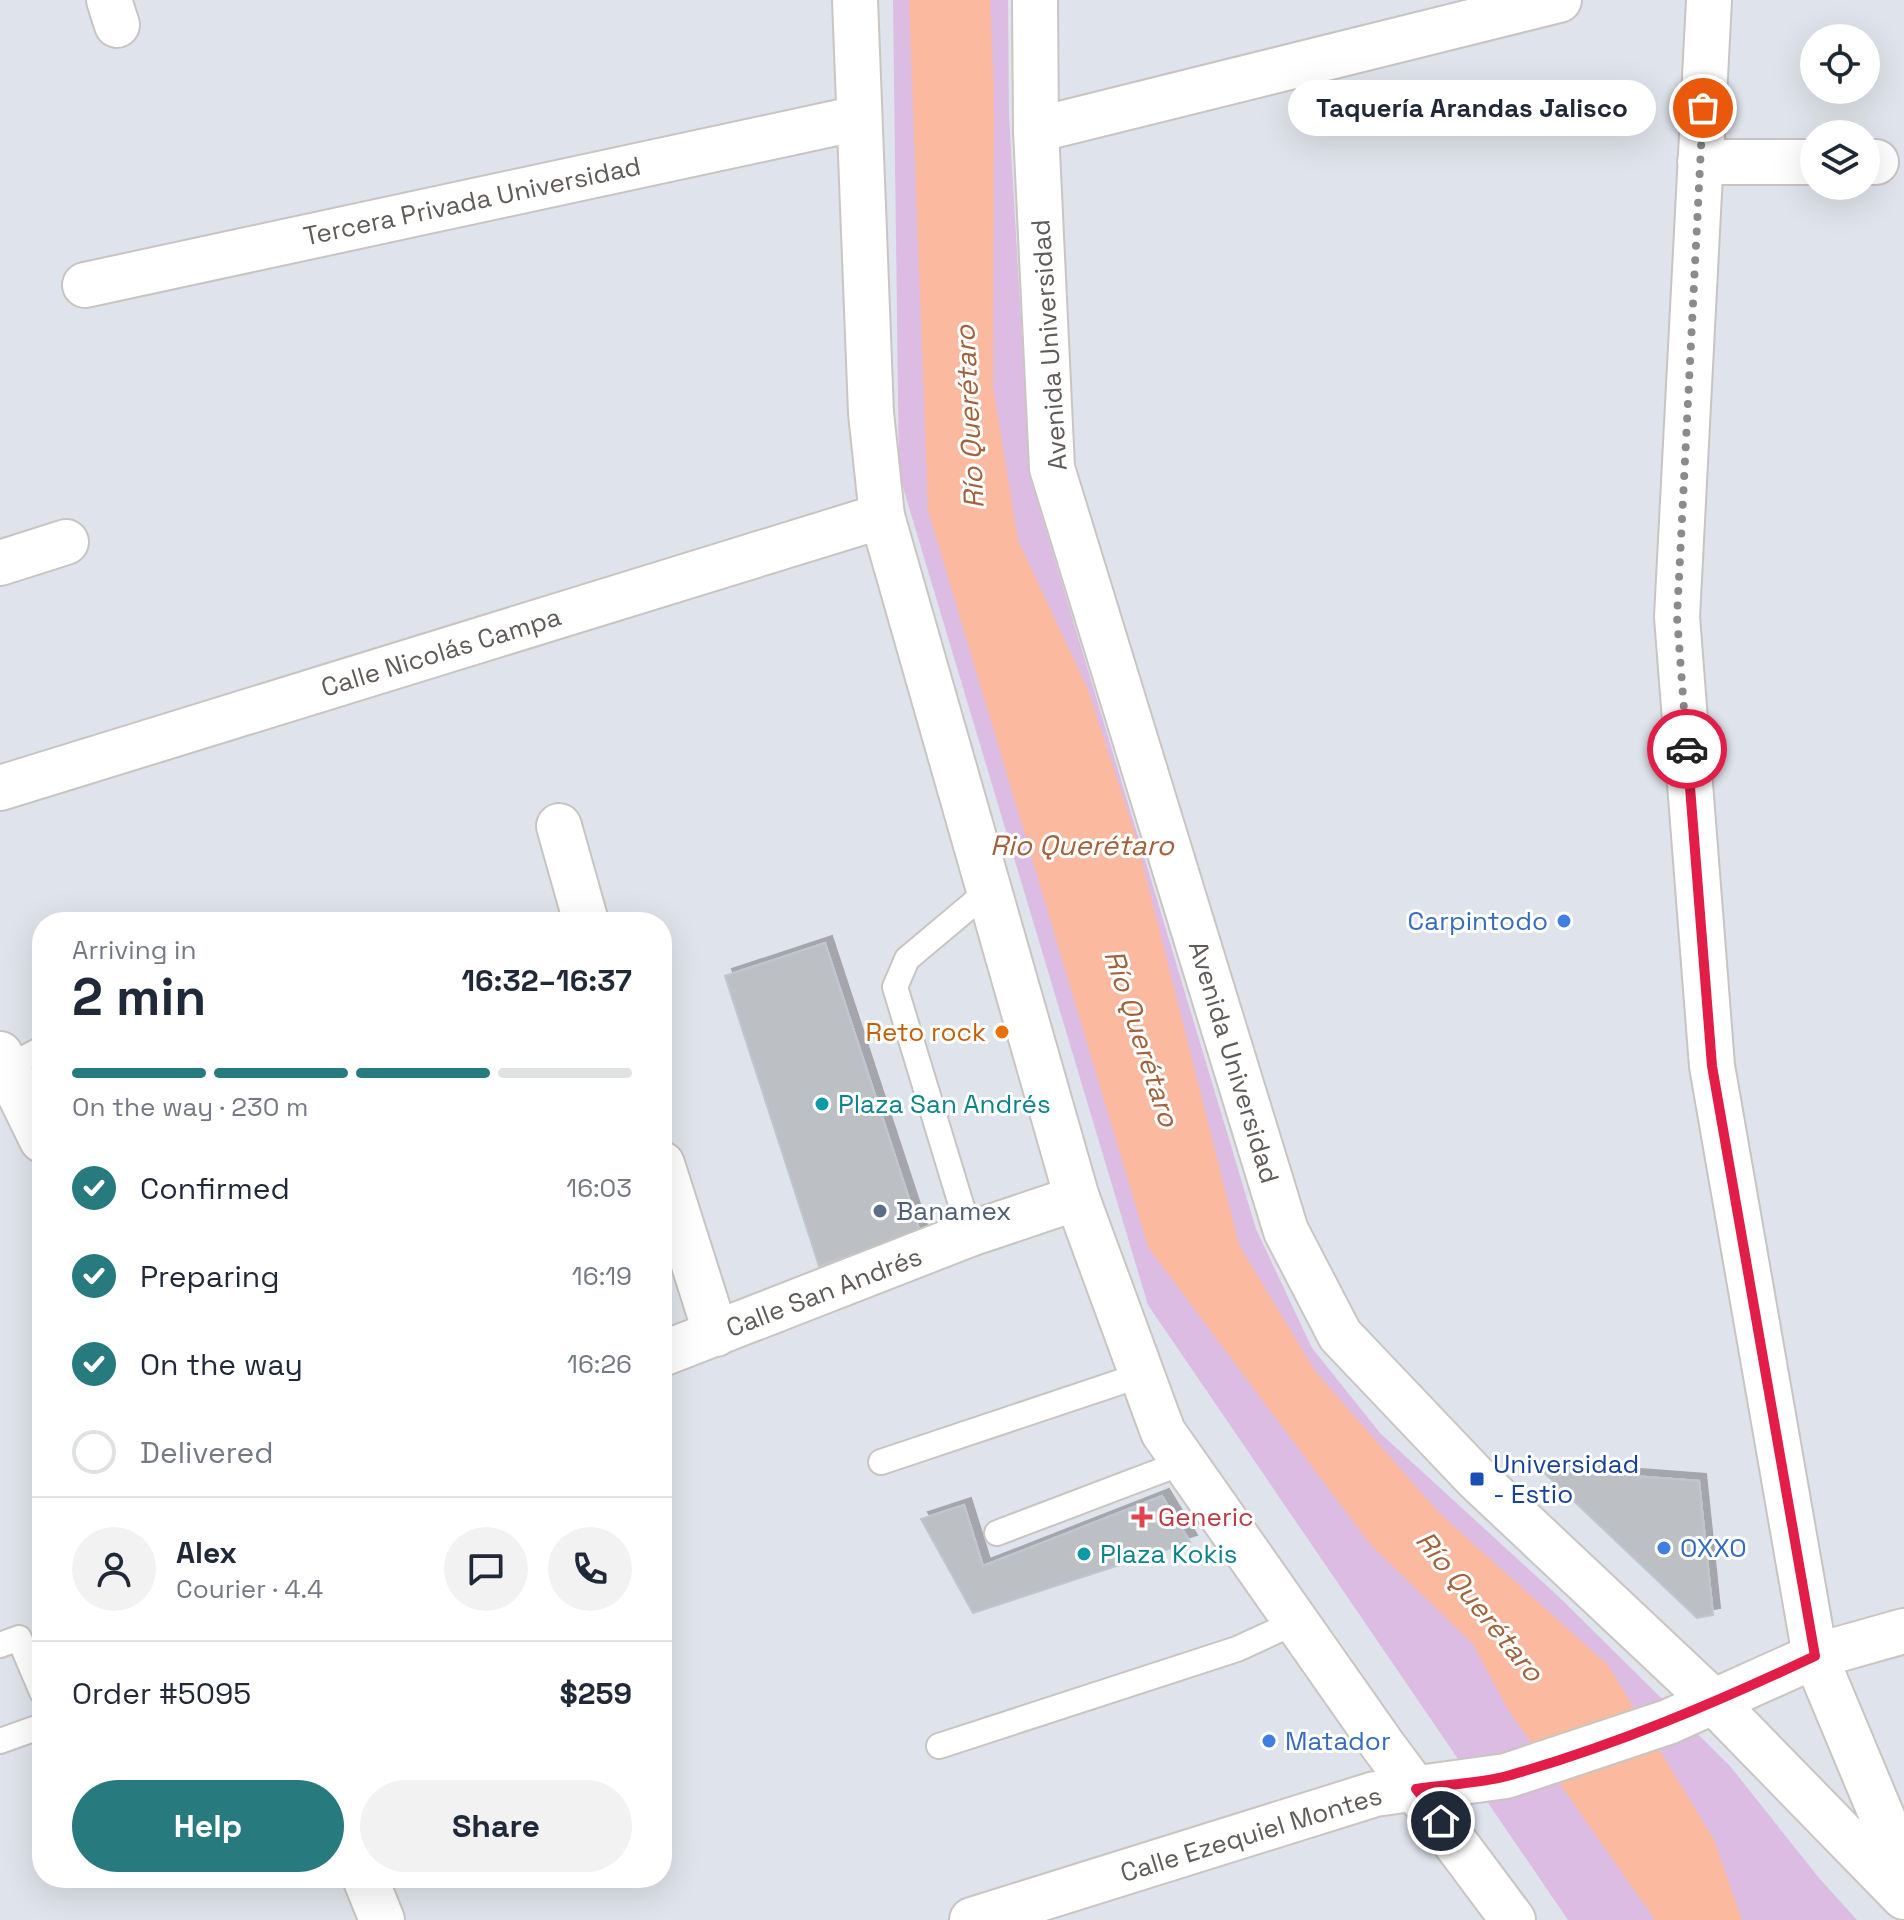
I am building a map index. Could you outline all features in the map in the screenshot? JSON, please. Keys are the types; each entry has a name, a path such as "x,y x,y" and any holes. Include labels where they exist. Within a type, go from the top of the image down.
{"main road":[{"path":"855,0 874,454 882,516 1077,1198 1163,1432 1296,1622 1513,1920"},
{"name":"Avenida Universidad","path":"1035,0 1036,130 1052,468 1286,1231 1340,1335 1477,1479 1715,1703 1904,1897"},
{"path":"1036,130 1559,0"},
{"path":"1709,0 1677,617 1712,1066 1815,1656 1904,1869"},
{"name":"Tercera Privada Universidad","path":"85,285 859,118"},
{"path":"1700,162 1800,162"},
{"name":"Calle Nicolás Campa","path":"0,788 882,516"},
{"path":"0,563 66,542"},
{"path":"559,826 583,912"},
{"path":"16,1057 32,1108"},
{"path":"672,1195 716,1334"},
{"name":"Calle San Andrés","path":"672,1350 970,1234 1077,1198"},
{"name":"Calle Ezequiel Montes","path":"972,1920 1366,1797 1506,1776 1668,1722 1815,1656 1904,1631"},
{"path":"369,1888 382,1920"}],"lane":[{"path":"970,1234 895,987 907,959 988,891"},
{"path":"881,1462 1141,1375"},
{"path":"997,1533 1184,1462"},
{"path":"939,1746 1237,1649 1296,1622"},
{"path":"0,1645 19,1638 32,1669"},
{"path":"0,1741 32,1730"}],"shaded area":[{"name":"Rio Querétaro","path":"893,0 1008,0 1009,114 1030,477 1256,1229 1312,1348 1380,1433 1559,1597 1730,1766 1819,1878 1857,1920 1568,1920 1148,1305 899,474"}],"water":[{"name":"Rio Querétaro","path":"909,0 990,0 994,96 993,387 1018,540 1088,690 1135,834 1239,1245 1315,1371 1439,1513 1608,1665 1714,1840 1742,1920 1655,1920 1507,1708 1473,1644 1370,1544 1148,1247 928,510"}],"building":[{"name":"Plaza San Andrés","path":"825,943 920,1232 819,1266 725,976"},
{"name":"OXXO","path":"1540,1469 1699,1481 1713,1615 1697,1618"},
{"name":"Plaza Kokis","path":"1162,1496 1190,1542 973,1613 921,1519 964,1505 983,1566"}],"way so far":[{"path":"1687,749 1677,617 1682,463 1703,108"}],"place":[{"name":"Taquería Arandas Jalisco","path":"1703,108"},
{"name":"Carpintodo","path":"1564,921"},
{"name":"Reto rock","path":"1002,1032"},
{"name":"Plaza San Andrés","path":"822,1104"},
{"name":"Banamex","path":"880,1211"},
{"name":"Universidad - Estio","path":"1477,1479"},
{"name":"Generic","path":"1142,1517"},
{"name":"OXXO","path":"1664,1548"},
{"name":"Plaza Kokis","path":"1084,1554"},
{"name":"Matador","path":"1269,1741"}],"route":[{"path":"1441,1821 1416,1789 1506,1776 1668,1722 1815,1656 1787,1475 1712,1066 1687,749"}],"water label":[{"name":"Río Querétaro","path":"969,417"},
{"name":"Río Querétaro","path":"1142,1038"},
{"name":"Río Querétaro","path":"1480,1606"}]}
